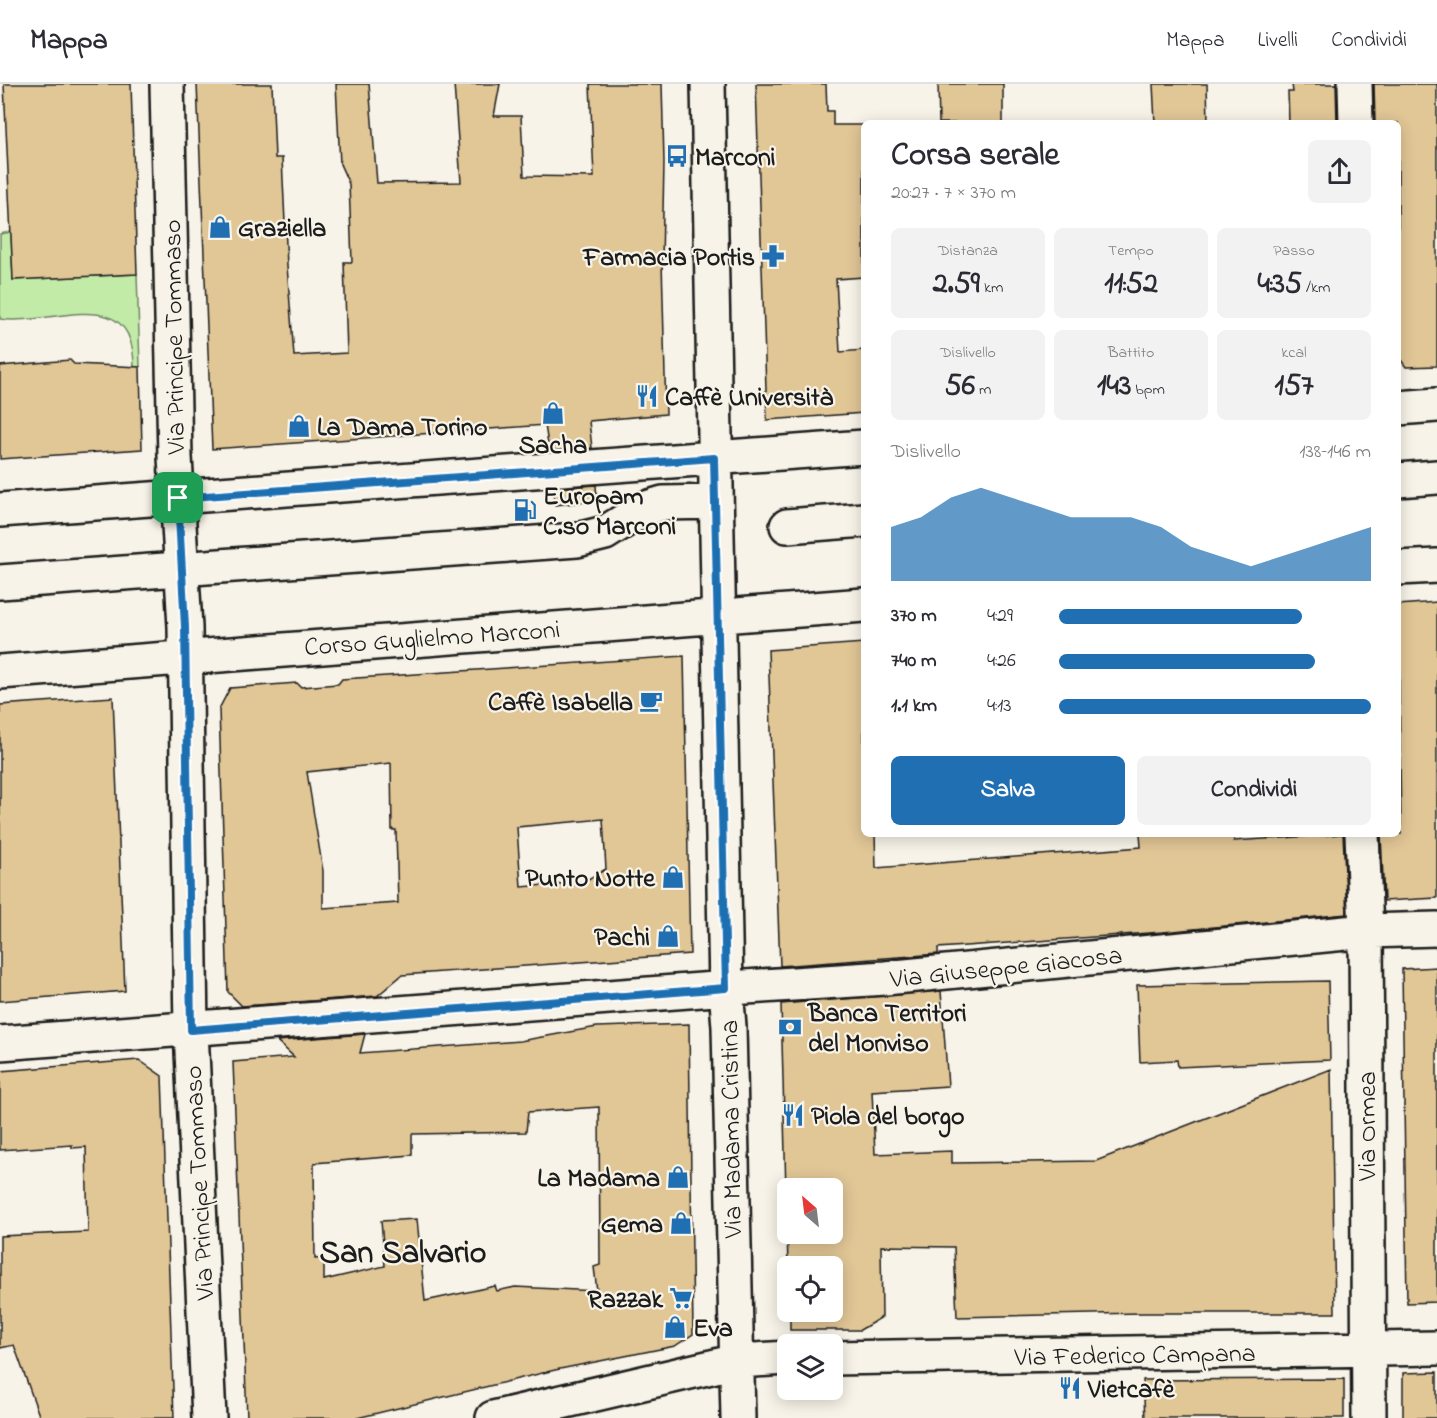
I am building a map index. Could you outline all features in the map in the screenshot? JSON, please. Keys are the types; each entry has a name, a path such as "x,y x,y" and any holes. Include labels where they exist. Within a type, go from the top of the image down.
{"street":[{"name":"Via Principe Tommaso","path":"167,84 178,498 182,569 191,1030 209,1418"},
{"name":"Via Madama Cristina","path":"708,84 714,458 738,1418"},
{"path":"1355,84 1356,120"},
{"path":"1401,408 1437,405"},
{"path":"0,510 861,447"},
{"path":"1401,480 1437,477"},
{"path":"0,582 577,540 604,533 643,508 663,503 716,502"},
{"path":"787,526 861,520"},
{"path":"1401,568 1437,566"},
{"name":"Corso Guglielmo Marconi","path":"0,672 861,605"},
{"name":"Via Ormea","path":"1362,837 1366,931 1369,1418"},
{"name":"Via Giuseppe Giacosa","path":"0,1043 885,978 1366,931 1437,929"},
{"name":"Via Federico Campana","path":"843,1358 1368,1351 1437,1348"},
{"path":"493,1418 737,1361 777,1359"}],"green space":[{"path":"11,232 13,280 137,274 140,367 134,367 130,340 120,324 105,316 86,313 20,320 0,319 0,234"}],"building":[{"path":"4,84 131,84 137,274 13,280"},
{"path":"197,84 272,84 275,158 282,158 294,356 347,353 344,262 352,262 349,184 340,164 336,84 369,84 377,183 461,182 454,84 500,84 494,116 521,116 524,176 594,177 590,84 662,84 664,162 662,262 666,414 589,421 592,448 549,451 545,425 212,449"},
{"path":"756,84 826,84 827,111 833,111 833,125 861,125 861,277 836,279 840,352 861,350 861,413 767,420"},
{"path":"938,84 1003,84 1003,120 939,120"},
{"path":"1153,84 1207,84 1208,120 1155,120"},
{"path":"1292,84 1336,84 1337,120 1289,120 1288,92 1293,92"},
{"path":"1374,84 1437,84 1437,366 1406,367 1401,360 1401,120 1375,120"},
{"path":"70,360 74,364 140,367 142,449 0,459 0,366"},
{"path":"596,485 597,501 555,505 553,488"},
{"path":"1437,602 1437,898 1384,901 1381,837 1401,837 1401,605"},
{"path":"861,643 861,837 875,837 876,868 1141,847 1140,837 1234,837 1234,841 1343,837 1347,914 1163,932 938,948 938,954 780,966 768,650"},
{"path":"684,656 690,954 402,975 377,996 242,1006 228,992 219,709 230,688 297,683 301,687 338,684 342,679","holes":["391,763 392,830 396,830 398,903 323,908 323,871 307,772","603,819 606,869 583,882 521,887 517,827"]},
{"path":"113,697 125,991 0,1001 0,705"},
{"path":"1437,967 1437,1302 1407,1303 1402,969"},
{"path":"1328,981 1330,1060 1178,1067 1177,1060 1140,1062 1137,985"},
{"path":"941,991 948,1086 872,1091 875,1154 952,1151 952,1163 1096,1161 1331,1069 1335,1313 1141,1313 957,1317 954,1247 881,1246 882,1317 860,1330 790,1330 790,1322 843,1322 843,1256 788,1256 787,1244 843,1244 843,1178 786,1178 781,1004"},
{"path":"689,1024 693,1334 675,1346 555,1370 357,1418 247,1418 233,1062 294,1057 277,1041 365,1034 360,1053 520,1041 597,1027","holes":["599,1107 600,1265 594,1267 597,1291 515,1287 497,1291 495,1286 425,1301 417,1219 381,1221 385,1266 324,1280 324,1258 315,1259 314,1163 412,1155 412,1134 526,1132 528,1112"]},
{"path":"139,1060 162,1076 174,1418 40,1418 14,1345 0,1348 0,1236 88,1232 86,1147 72,1148 72,1145 0,1150 0,1071"},
{"path":"1437,1372 1437,1418 1403,1418 1403,1373"},
{"path":"1344,1379 1344,1418 1145,1418 1143,1380"}],"place":[{"name":"Marconi","path":"677,156"},
{"name":"Graziella","path":"220,227"},
{"name":"Farmacia Portis","path":"773,256"},
{"name":"Caffè Università","path":"647,396"},
{"name":"Sacha","path":"553,413"},
{"name":"La Dama Torino","path":"299,426"},
{"name":"Europam C.so Marconi","path":"525,510"},
{"name":"Caffè Isabella","path":"651,701"},
{"name":"Punto Notte","path":"673,877"},
{"name":"Pachi","path":"668,936"},
{"name":"Banca Territori del Monviso","path":"790,1027"},
{"name":"Piola del borgo","path":"793,1115"},
{"name":"La Madama","path":"678,1177"},
{"name":"Gema","path":"681,1223"},
{"name":"Razzak","path":"681,1298"},
{"name":"Eva","path":"675,1327"},
{"name":"Vietcafè","path":"1070,1388"}],"district":[{"name":"San Salvario","path":"403,1251"}],"route":[{"path":"714,458 727,950 726,988 191,1030 185,627 178,498 714,458"}]}
